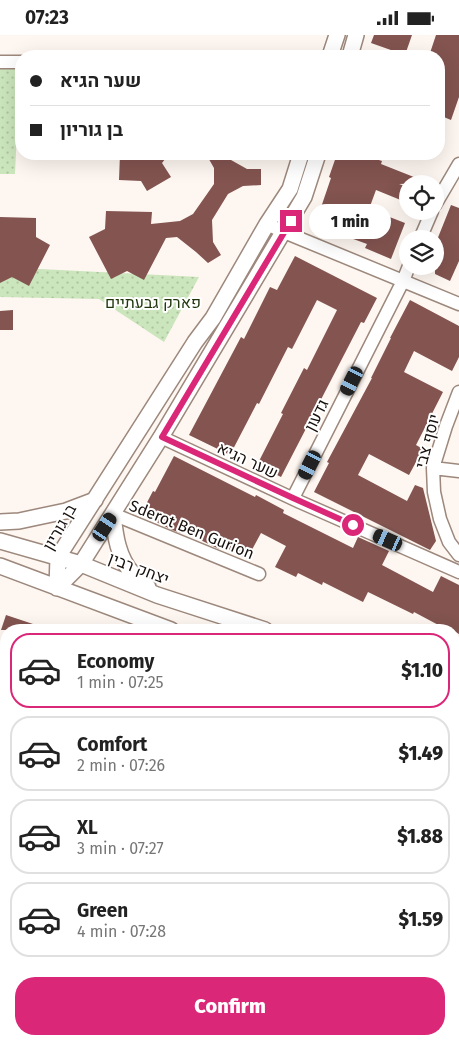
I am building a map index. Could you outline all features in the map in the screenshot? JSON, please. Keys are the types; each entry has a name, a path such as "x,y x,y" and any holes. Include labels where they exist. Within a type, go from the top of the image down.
{"main road":[{"path":"332,50 337,35"},
{"path":"352,50 356,35"},
{"name":"בן גוריון","path":"57,588 58,557 195,342 213,318 267,224 290,189 299,160"},
{"path":"57,588 80,565 162,437 284,233 304,197 316,160"},
{"path":"0,522 19,521 51,515 95,500"},
{"path":"113,514 115,537 124,560 132,574 157,595"},
{"name":"יצחק רבין","path":"0,541 58,557 157,595 246,624"},
{"path":"0,566 155,624"}],"street":[{"path":"0,62 15,62"},
{"path":"444,190 459,164"},
{"path":"267,224 284,233 459,304"},
{"name":"גדעון","path":"293,498 405,275"},
{"name":"יוסף צבי","path":"459,392 433,468 434,492 440,519 449,542 459,555"},
{"name":"שער הגיא","path":"162,437 293,498 459,571"},
{"path":"433,468 459,471"},
{"name":"Sderot Ben Gurion","path":"113,514 259,573"}],"green space":[{"path":"0,62 15,62 15,174 0,174"},
{"name":"פארק גבעתיים","path":"0,267 199,277 164,342 99,299 0,297"}],"building":[{"path":"374,35 412,35 407,50 391,50 371,43"},
{"path":"436,35 459,35 459,97 451,120 445,118 445,50 431,50"},
{"path":"120,160 164,160 162,163 171,177 147,191 141,181 119,180"},
{"path":"209,160 231,160 247,169 261,169 261,185 243,186 228,194 212,220 213,242 221,255 208,263 177,237 166,238 144,280 127,271 111,279 89,237 105,229 106,211 152,212 151,224 180,221 193,214 214,184 214,168"},
{"path":"335,160 379,160 382,161 381,164 409,175 399,175 399,199 376,190 369,209 405,223 402,230 399,230 399,238 391,259 365,248 367,244 315,225 331,178 329,177"},
{"path":"451,205 459,208 459,261 450,281 437,275 444,275 444,230 441,230"},
{"path":"0,217 36,218 36,237 50,245 29,286 12,277 0,283"},
{"path":"295,256 377,298 364,323 361,322 281,477 257,465 304,368 307,370 337,310 317,300 292,349 288,347 230,455 189,435 241,337 244,339 270,287 277,290"},
{"path":"410,300 459,326 459,357 452,371 414,351 404,372 443,392 416,445 423,449 409,475 369,454 358,475 407,501 415,485 423,488 436,541 430,550 314,492 329,463 327,462 372,378"},
{"path":"13,310 13,330 0,330 0,311"},
{"path":"174,456 255,497 256,495 284,510 283,513 353,548 358,537 389,551 382,565 433,592 441,576 459,585 459,624 436,624 368,592 363,602 323,582 322,585 298,573 296,577 275,567 286,546 261,533 247,559 221,545 219,549 182,531 181,533 172,530 141,514 153,491 155,492"},
{"path":"6,615 33,624 3,624"}],"route":[{"path":"291,221 162,437 353,525"}]}
